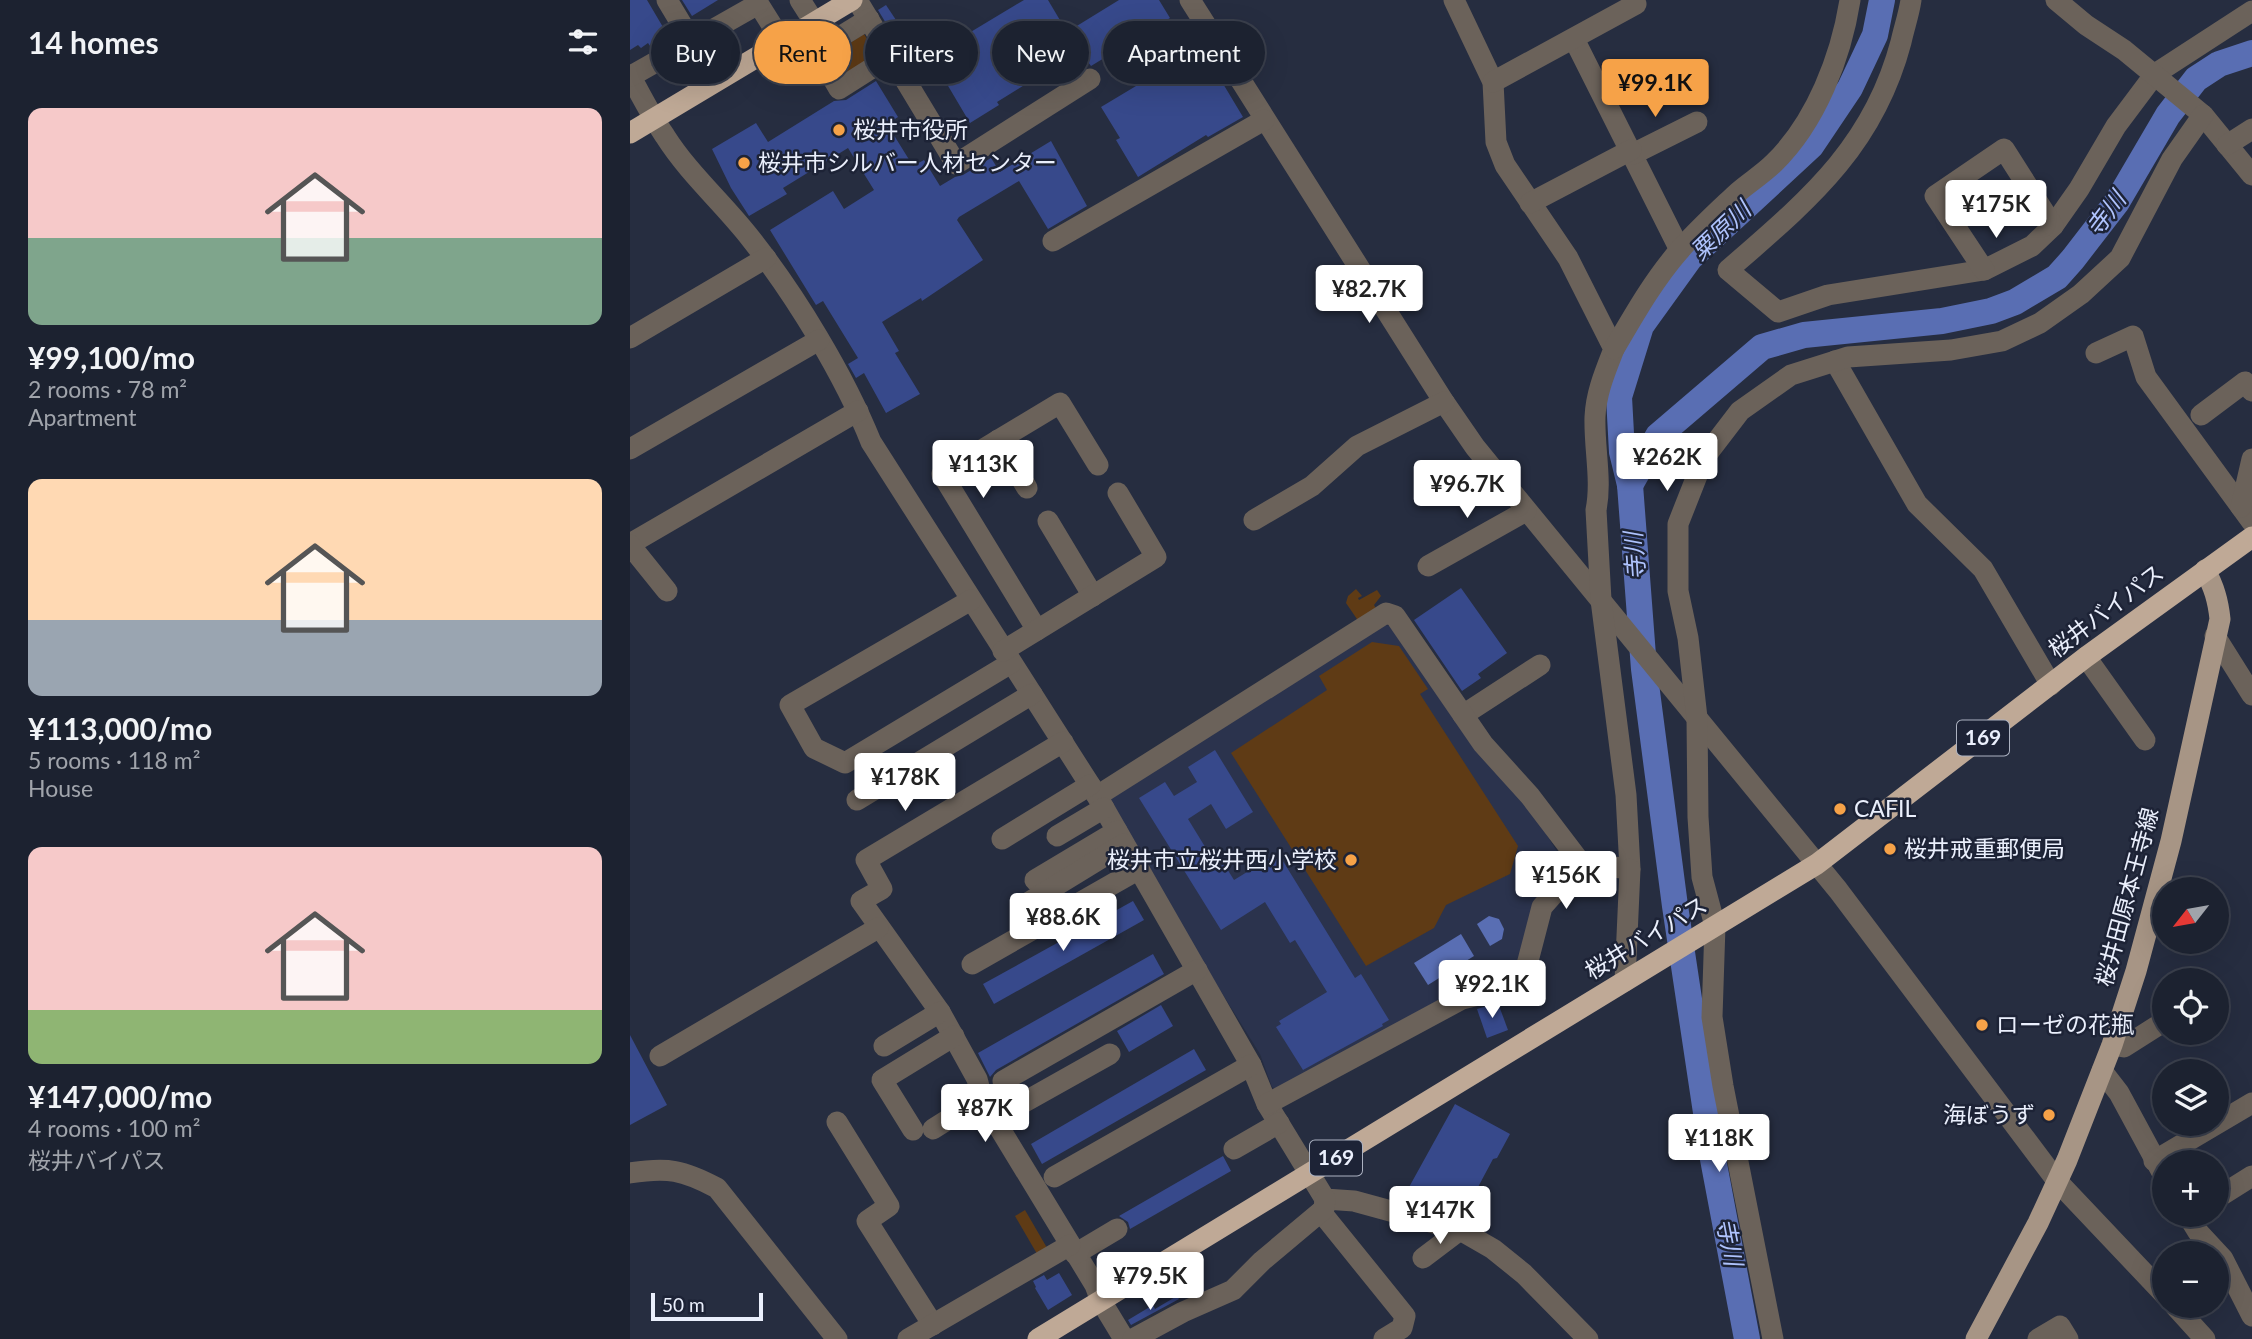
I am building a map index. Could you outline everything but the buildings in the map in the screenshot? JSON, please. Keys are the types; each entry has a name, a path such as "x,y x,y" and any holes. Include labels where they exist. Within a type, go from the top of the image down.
{"highway":[{"path":"816,21 855,0"},
{"path":"630,133 754,60"},
{"name":"桜井バイパス","path":"1038,1339 1817,864 2086,657 2252,537"}],"main road":[{"name":"桜井田原本王寺線","path":"1976,1339 2038,1223 2057,1181 2112,1045 2136,971 2171,841 2220,619 2214,587 2205,570"}],"street":[{"path":"667,0 680,21"},
{"path":"800,0 813,21"},
{"path":"855,0 869,19 866,21"},
{"path":"1190,0 1264,120 1475,447 1817,864 2057,1181 2152,1281"},
{"path":"1454,0 1493,82 1496,142 1505,165 1568,258 1614,349"},
{"path":"1493,82 1636,4 1633,0"},
{"path":"1630,979 1630,869 1626,794 1596,510 1599,496 1595,415 1599,389 1614,349 1645,295 1680,250 1737,193 1774,163 1802,127 1825,85 1839,48 1850,0"},
{"path":"1911,0 1892,75 1868,125 1834,172 1790,216 1728,271 1778,312 1828,295 1984,270 2032,246 2053,226 2079,189 2116,126 2158,77 2252,11"},
{"path":"2056,0 2158,77 2200,113 2252,175"},
{"path":"724,21 757,2 769,21"},
{"path":"865,21 817,51 839,89 865,72"},
{"path":"1574,39 1680,250"},
{"path":"651,64 630,76 665,137 766,258 819,340 858,411 870,442 1121,837 1251,1065 1267,1104 1309,1174 1323,1206 1405,1316 1402,1328 1384,1339"},
{"path":"908,84 956,164 1090,79"},
{"path":"1773,1339 1712,1017 1712,928 1702,877 1688,638 1678,591 1678,524 1704,458 1740,411 1791,376 1849,357 1951,350 2002,341 2039,323 2081,294 2120,258 2172,159 2200,113"},
{"path":"1053,241 1264,120"},
{"path":"1530,203 1697,122"},
{"path":"2227,145 2252,129"},
{"path":"1984,270 1935,196 2004,149 2053,226"},
{"path":"630,338 766,258"},
{"path":"2096,353 2133,337 2146,377 2247,514"},
{"path":"630,449 819,340"},
{"path":"1835,361 1917,505 1983,569 2051,685"},
{"path":"2201,415 2245,382 2252,391"},
{"path":"1254,520 1312,486 1357,446 1444,402"},
{"path":"1037,630 942,474 1060,403 1098,465"},
{"path":"667,591 633,555 858,411"},
{"path":"998,440 1027,488"},
{"path":"2247,514 2252,459"},
{"path":"971,600 790,705 814,748 845,763 1007,657 1037,630 1156,556 1118,493"},
{"path":"1428,566 1526,510"},
{"path":"1048,522 1093,596"},
{"path":"1002,839 1097,796 1386,613 1395,616 1483,744 1530,796 1581,863 1630,869"},
{"path":"2215,636 2252,695"},
{"path":"2086,657 2145,740"},
{"path":"1463,715 1540,665"},
{"path":"857,800 1032,694"},
{"path":"1063,742 866,860 883,889 861,901 940,1012 977,1079 982,1098 1095,1285 1101,1301 1124,1339"},
{"path":"1057,836 1097,796"},
{"path":"1035,880 1121,837"},
{"path":"1026,904 1121,837"},
{"path":"1267,1104 1462,999 1522,984 1542,907 1581,863"},
{"path":"972,964 1139,869"},
{"path":"660,1056 878,928"},
{"path":"1003,1081 1197,970"},
{"path":"884,1046 940,1012"},
{"path":"2112,1045 2124,1046 2152,1029"},
{"path":"954,1036 882,1080 923,1130 982,1098"},
{"path":"994,1119 1110,1054"},
{"path":"1054,1177 1251,1065"},
{"path":"2102,1071 2119,1093 2152,1155"},
{"path":"2187,1150 2252,1103"},
{"path":"836,1122 889,1206 867,1221 933,1325"},
{"path":"1234,1149 1279,1123"},
{"path":"630,1173 660,1169 692,1175 717,1188 837,1339"},
{"path":"2229,1191 2252,1177"},
{"path":"1133,1339 1183,1312 1233,1290 1323,1206 1354,1201 1460,1230 1493,1249 1524,1274 1588,1339"},
{"path":"2195,1227 2222,1259 2249,1304"},
{"path":"908,1339 1117,1229"},
{"path":"1423,1258 1460,1230"},
{"path":"2186,1318 2205,1339"},
{"path":"2038,1339 2060,1326 2068,1339"}],"shaded area":[{"path":"865,36 865,63 851,72 851,42"},
{"path":"1356,589 1362,596 1359,600 1377,590 1381,596 1374,605 1378,612 1359,622 1346,603 1348,596"},
{"name":"桜井市立桜井西小学校","path":"1382,624 1393,627 1526,802 1558,853 1563,866 1536,904 1517,970 1508,979 1280,1091 1272,1087 1260,1054 1185,934 1106,798"},
{"path":"1372,642 1399,646 1428,689 1420,694 1518,846 1510,874 1446,905 1434,928 1366,966 1231,753 1327,690 1319,676"},
{"path":"1025,1210 1050,1253 1040,1259 1015,1216"}],"water":[{"path":"1489,916 1499,919 1504,929 1502,939 1490,946 1477,924"},
{"path":"1461,934 1474,956 1428,985 1414,963"}],"waterway":[{"name":"寺川","path":"1747,1339 1713,1159 1675,906 1644,669 1630,485 1622,452 1619,397 1641,326 1690,258 1811,146 1850,88 1875,35 1882,0"},
{"name":"寺川","path":"1630,485 1658,436 1762,347 1804,335 1942,321 1991,311 2015,302 2057,277 2117,202 2168,115 2196,79 2219,64 2252,53"}],"place":[{"name":"桜井市役所","path":"839,130"},
{"name":"桜井市シルバー人材センター","path":"744,163"},
{"name":"CAFIL","path":"1840,809"},
{"name":"桜井戒重郵便局","path":"1890,849"},
{"name":"桜井市立桜井西小学校","path":"1351,860"},
{"name":"ローゼの花瓶","path":"1982,1025"},
{"name":"海ぼうず","path":"2049,1115"}],"water label":[{"name":"粟原川","path":"1721,231"}]}
